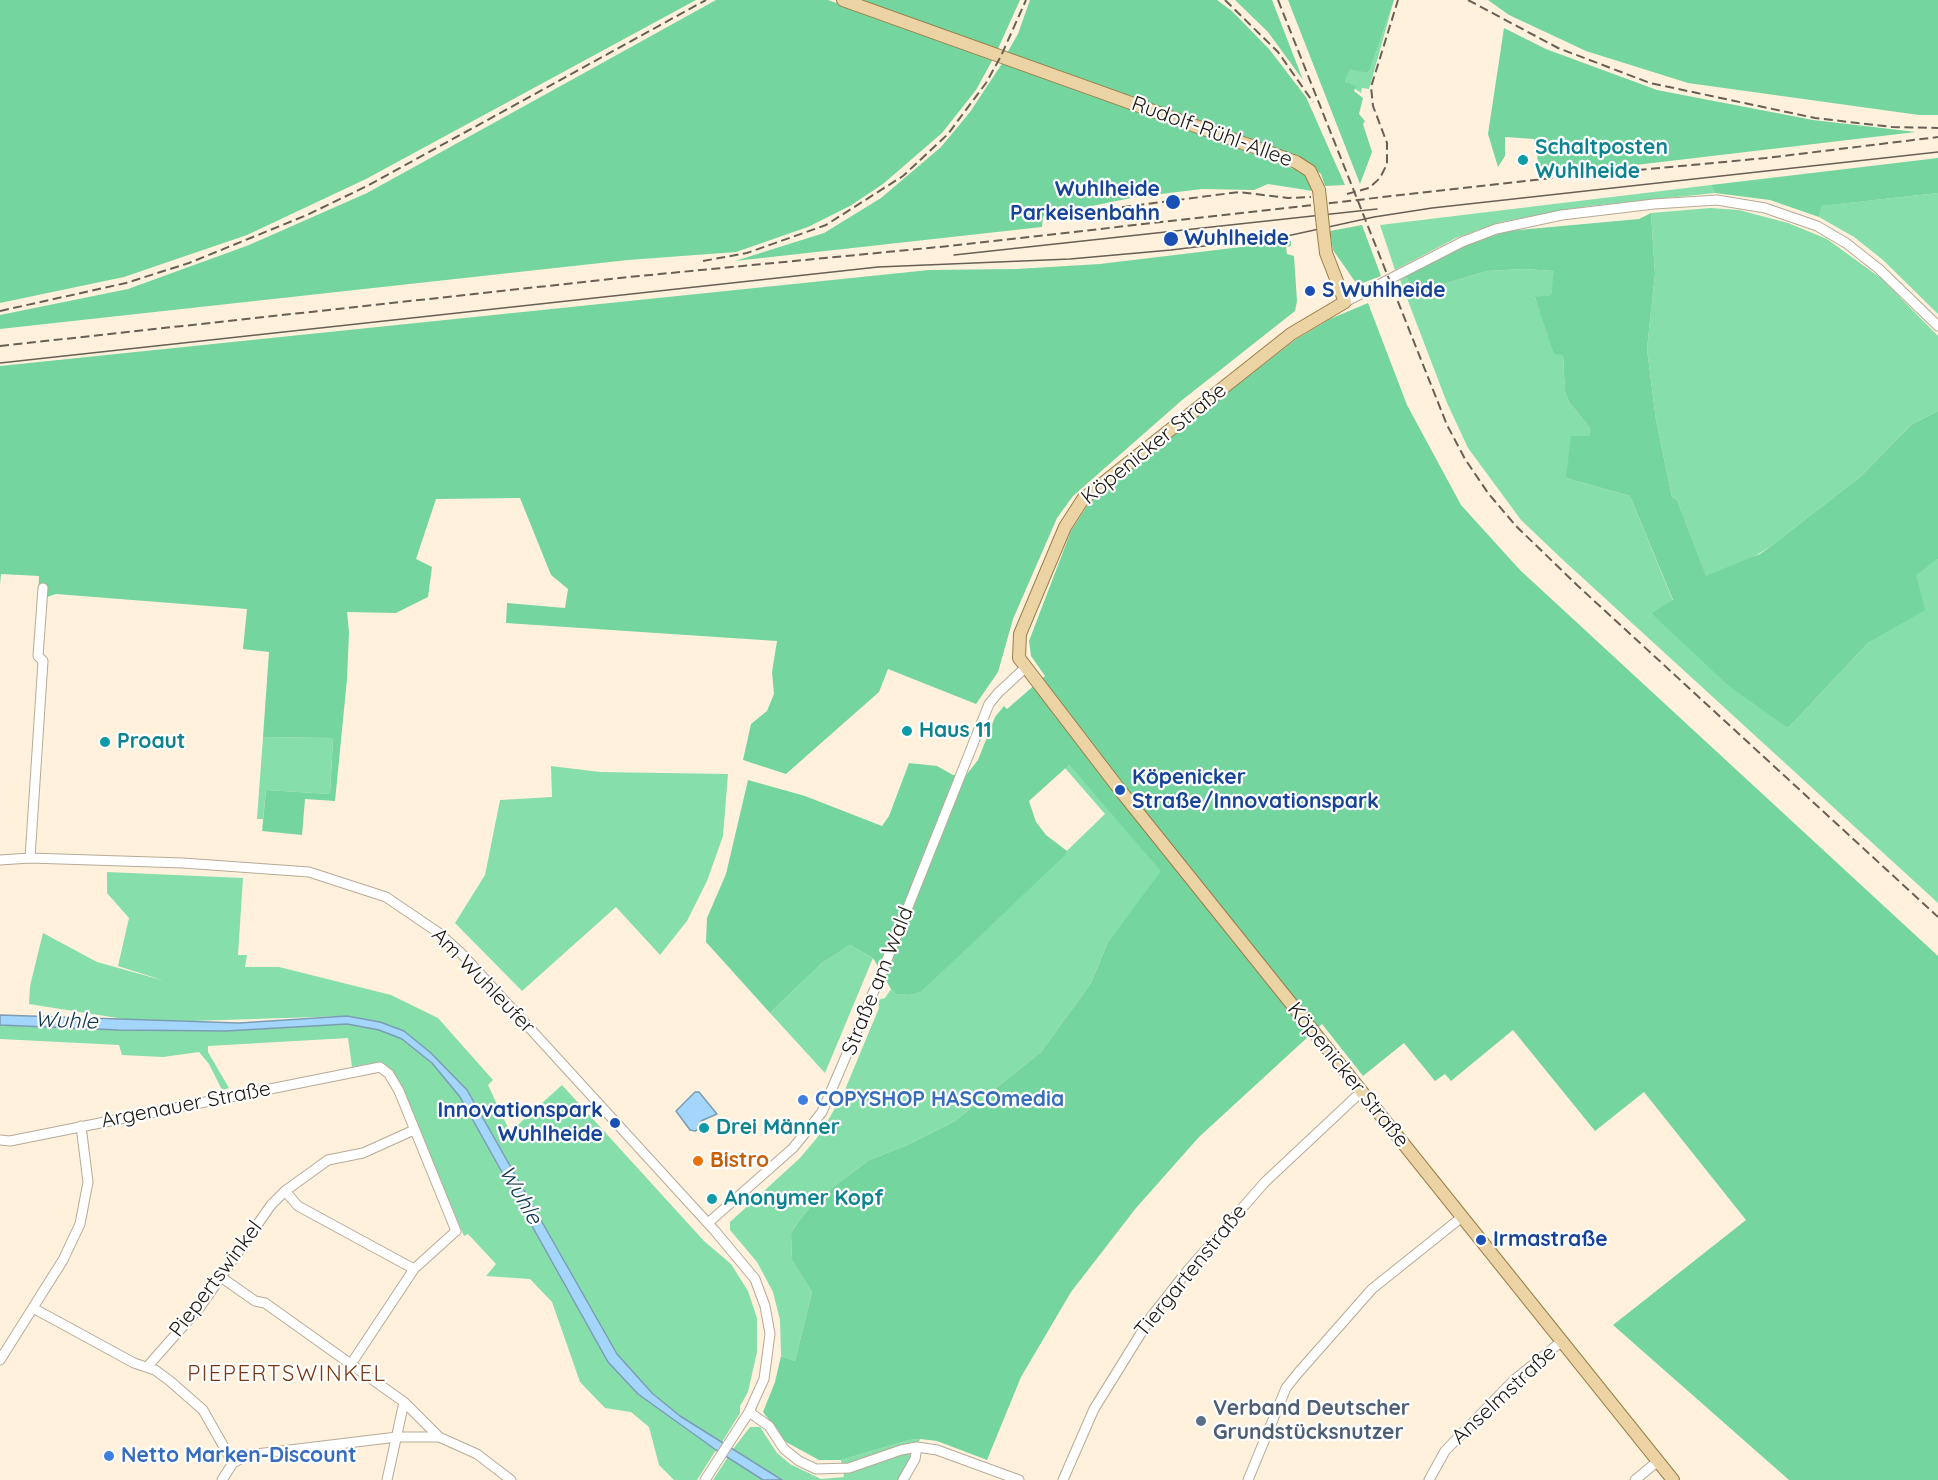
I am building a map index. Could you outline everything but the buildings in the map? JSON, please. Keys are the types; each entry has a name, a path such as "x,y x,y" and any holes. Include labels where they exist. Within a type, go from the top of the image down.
{"main road":[{"name":"Rudolf-Rühl-Allee","path":"843,0 1296,162 1310,171 1319,190 1326,253 1345,302"},
{"name":"Köpenicker Straße","path":"1345,302 1291,334 1083,499 1065,527 1020,634 1019,658 1361,1092 1673,1480"}],"street":[{"path":"1345,302 1462,242 1496,229 1562,215 1665,203 1717,200 1766,208 1817,226 1846,243 1879,268 1938,326"},
{"path":"34,858 43,661 38,656 43,588"},
{"name":"Straße am Wald","path":"708,1223 794,1148 822,1112 991,700 1025,668"},
{"name":"Am Wuhleufer","path":"0,860 34,858 258,866 299,871 336,879 386,897 423,920 461,953 746,1265 761,1293 768,1318 769,1355 760,1389 749,1412 705,1480"},
{"name":"Argenauer Straße","path":"1,1144 380,1067 395,1082 414,1130"},
{"name":"Tiergartenstraße","path":"1063,1480 1094,1409 1151,1317 1208,1246 1265,1182 1361,1092"},
{"path":"0,1360 72,1243 81,1218 88,1182 81,1126"},
{"path":"351,1364 414,1269 456,1231 414,1130"},
{"name":"Piepertswinkel","path":"147,1367 200,1307 271,1205 285,1191 328,1160 363,1154 414,1130"},
{"path":"285,1191 298,1206 414,1269"},
{"path":"1248,1480 1286,1389 1298,1373 1372,1289 1462,1216"},
{"path":"221,1277 255,1301 265,1303 404,1402 439,1437 477,1454 511,1480"},
{"path":"33,1308 134,1363 147,1367 170,1382 203,1410 233,1462"},
{"name":"Anselmstraße","path":"1429,1480 1451,1444 1514,1380 1562,1341"},
{"path":"387,1480 404,1402"},
{"path":"749,1412 768,1426 784,1449 799,1461 816,1469 849,1468 892,1452 916,1447 937,1450 1019,1480"},
{"path":"222,1480 233,1462 248,1455 397,1437 439,1437"},
{"path":"903,1480 915,1459 916,1447"},
{"path":"1635,1480 1658,1461"}],"green space":[{"path":"0,0 696,0 366,179 247,235 124,277 0,303"},
{"path":"716,0 828,0 993,59 976,90 942,133 883,184 850,206 808,227 736,252 628,260 0,329 0,315 128,289 249,245 367,193"},
{"path":"855,0 1020,0 997,51"},
{"name":"Wuhlheide","path":"1030,0 1217,0 1232,11 1269,49 1306,97 1345,185 1325,186 1321,174 1303,160 1007,53 1018,34"},
{"path":"1235,0 1272,0 1303,80 1268,32"},
{"path":"1288,0 1394,0 1370,70 1367,73 1350,69 1345,82 1356,86 1354,91 1363,98 1359,114 1365,121 1363,124 1372,152 1360,184"},
{"path":"1394,0 1369,89 1362,88 1361,93 1345,82 1350,68 1367,73 1370,70"},
{"path":"1488,0 1938,0 1938,115 1919,115 1688,83 1586,51 1509,15"},
{"path":"1504,28 1546,49 1657,90 1813,120 1916,132 1610,168 1540,172 1534,139 1505,137 1505,156 1498,167 1488,134"},
{"name":"Wuhlheide","path":"1003,62 1192,128 1194,132 1294,169 1306,176 1313,191 1268,184 1254,190 1202,189 1136,197 1043,216 1042,227 735,261 824,233 881,198 941,147 970,112"},
{"path":"1938,158 1938,193 1821,206 1819,217 1770,200 1715,193 1711,185"},
{"path":"1711,185 1715,193 1590,206 1501,222 1456,238 1395,270 1380,225"},
{"path":"1938,193 1938,314 1883,260 1854,237 1819,217 1820,206"},
{"path":"1710,208 1739,210 1788,223 1827,239 1882,279 1938,336 1938,411 1911,425 1860,477 1770,547 1747,561 1706,577 1677,500 1672,497 1656,420 1647,349 1655,274 1651,213"},
{"path":"1651,213 1655,274 1647,349 1656,420 1672,497 1677,500 1706,576 1760,554 1770,547 1860,477 1911,425 1938,411 1938,559 1916,575 1925,610 1869,642 1788,728 1729,686 1651,613 1673,600 1630,496 1566,478 1571,436 1589,436 1590,428 1569,402 1565,391 1563,355 1554,354 1535,297 1551,295 1554,271 1524,269 1487,271 1414,293 1406,276 1464,246 1507,231 1639,219"},
{"path":"1362,225 1381,276 1360,284 1356,283 1333,250 1330,231"},
{"name":"Wuhlheide","path":"1291,241 1291,246 1286,247 1287,254 1294,256 1297,301 1295,311 1181,401 1073,496 1057,518 1013,619 998,672 976,704 888,669 879,692 786,774 743,760 751,724 767,711 774,694 772,672 777,641 506,623 507,603 565,608 568,589 551,575 520,498 436,499 416,559 432,567 428,597 396,613 347,612 349,632 347,679 335,801 305,799 302,835 262,831 266,790 330,794 333,738 263,737 269,652 243,649 247,609 56,594 38,600 39,576 1,574 0,585 0,366 929,270 1016,269 1100,264"},
{"path":"1524,269 1555,271 1551,295 1535,298 1563,355 1565,391 1569,402 1590,428 1589,436 1566,478 1630,496 1673,601 1651,613 1788,728 1869,642 1916,574 1938,559 1938,903 1521,520 1468,448 1447,403 1400,280 1406,276 1414,293 1487,271"},
{"path":"1368,303 1407,405 1461,505 1520,570 1938,956 1938,1480 1789,1480 1613,1325 1746,1220 1644,1092 1595,1131 1513,1030 1451,1081 1445,1074 1435,1081 1404,1043 1363,1076 1322,1024 1199,1137 1136,1208 1071,1292 1021,1377 987,1460 937,1441 920,1439 909,1440 841,1460 819,1460 786,1442 763,1412 775,1382 781,1356 795,1361 812,1292 792,1260 791,1233 801,1218 816,1200 869,1160 905,1146 955,1121 1041,1052 1091,983 1108,942 1161,871 1069,765 1029,801 1036,822 1046,835 1067,851 1065,855 921,992 910,995 897,994 891,989 873,958 850,945 822,963 770,1013 706,942 707,918 726,874 748,780 805,796 882,826 889,816 909,763 937,766 953,775 967,774 978,760 995,717 1004,706 1007,709 1045,676 1031,656 1029,641 1071,531 1087,506 1112,483 1295,340 1330,319"},
{"path":"263,737 333,738 330,794 266,790 263,819 257,819"},
{"path":"1069,765 1162,871 1108,942 1091,983 1041,1052 955,1121 905,1146 869,1160 816,1200 801,1218 791,1233 792,1260 812,1292 795,1361 781,1356 780,1320 773,1292 757,1262 730,1230 730,1222 800,1158 821,1133 844,1092 879,1008 878,1000 885,998 891,989 898,994 910,995 921,992 1105,814 1065,768"},
{"path":"551,766 600,772 728,774 723,836 707,881 687,921 660,955 616,907 522,991 455,923 485,875 500,800 552,797"},
{"path":"107,872 243,878 238,955 247,955 245,967 279,967 391,995 438,1018 493,1080 488,1085 510,1132 562,1085 704,1241 731,1264 748,1291 757,1318 757,1352 748,1392 740,1406 740,1413 722,1442 680,1416 652,1393 617,1354 467,1091 431,1053 380,1022 347,1016 192,1021 124,1019 29,1004 30,986 43,933 97,962 165,981 118,966 129,918 107,893"},
{"path":"850,945 873,958 825,1073 770,1013 822,963"},
{"path":"347,1024 379,1030 402,1039 432,1063 460,1097 608,1362 638,1394 716,1450 697,1480 674,1480 659,1465 649,1427 631,1412 605,1408 580,1382 552,1302 530,1279 486,1276 496,1264 468,1234 464,1236 397,1079 383,1064 373,1063 352,1067 348,1038 208,1046 208,1052 229,1088 222,1090 209,1064 199,1052 163,1057 122,1055 119,1045 0,1039 0,1025 118,1030 226,1031"},
{"path":"750,1427 760,1427 777,1453 790,1464 821,1479 844,1477 841,1460 909,1440 920,1439 901,1480 782,1480 733,1449"},
{"path":"728,1457 763,1480 713,1480"}],"water":[{"name":"Wuhle","path":"0,1015 239,1023 347,1016 380,1022 404,1031 431,1053 467,1090 617,1354 652,1393 680,1416 782,1480 763,1480 716,1450 638,1394 608,1362 460,1097 432,1063 402,1039 379,1030 347,1024 226,1031 118,1030 0,1025"},
{"path":"695,1092 699,1092 717,1114 701,1121 699,1129 695,1131 690,1130 676,1111"}],"tram line":[{"path":"0,363 878,267 1070,259 1171,250 1287,236 1374,217 1432,208 1938,152"},
{"path":"954,255 1377,209"}],"railway":[{"path":"0,311 126,283 189,263 307,215 369,185 706,0"},
{"path":"703,261 747,253 826,225 903,176 948,134 986,83 1026,0"},
{"path":"1225,0 1278,52 1313,102"},
{"path":"1278,0 1447,425 1465,459 1488,493 1516,526 1578,586 1938,917"},
{"path":"1347,194 1369,188 1380,178 1387,164 1387,143 1373,106 1371,87 1398,0"},
{"path":"1468,0 1558,48 1650,83 1815,118 1892,127 1938,128"},
{"path":"0,346 629,277 949,246 1552,178 1766,158 1938,137"},
{"path":"1055,216 1239,192 1288,198 1311,197"}],"place":[{"name":"Schaltposten Wuhlheide","path":"1523,160"},
{"name":"Wuhlheide Parkeisenbahn","path":"1173,202"},
{"name":"Wuhlheide","path":"1171,239"},
{"name":"S Wuhlheide","path":"1310,291"},
{"name":"Haus 11","path":"907,731"},
{"name":"Proaut","path":"105,742"},
{"name":"Köpenicker Straße/Innovationspark","path":"1120,790"},
{"name":"COPYSHOP HASCOmedia","path":"803,1100"},
{"name":"Innovationspark Wuhlheide","path":"615,1123"},
{"name":"Drei Männer","path":"704,1128"},
{"name":"Bistro","path":"698,1161"},
{"name":"Anonymer Kopf","path":"712,1199"},
{"name":"Irmastraße","path":"1481,1240"},
{"name":"Verband Deutscher Grundstücksnutzer","path":"1201,1421"},
{"name":"Netto Marken-Discount","path":"109,1456"}],"district":[{"name":"PIEPERTSWINKEL","path":"287,1374"}]}
